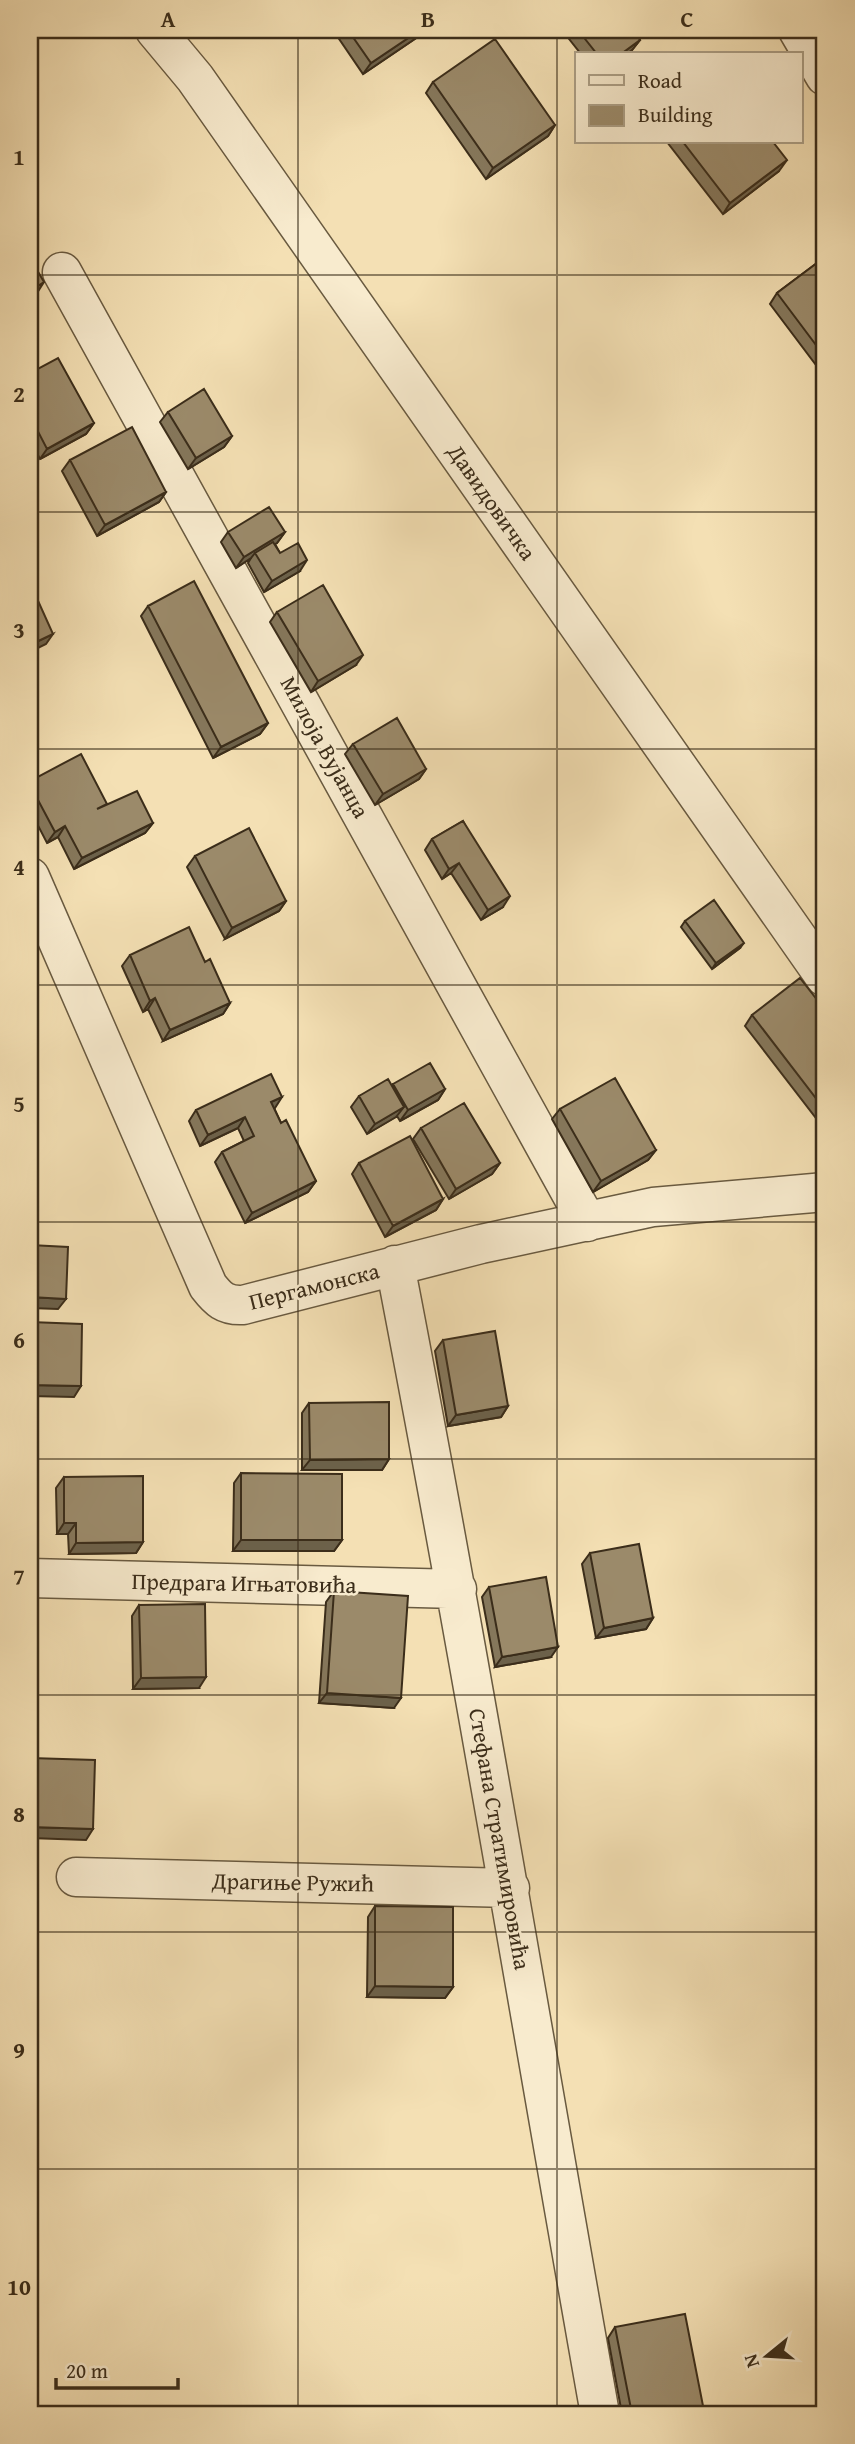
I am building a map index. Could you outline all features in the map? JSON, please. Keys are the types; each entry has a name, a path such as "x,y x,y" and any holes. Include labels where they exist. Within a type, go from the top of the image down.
{"street":[{"name":"Давидовичка","path":"155,30 203,90 825,977"},
{"path":"798,30 825,76"},
{"name":"Милоја Вујанца","path":"62,272 587,1222"},
{"name":"Пергамонска","path":"30,877 208,1286 218,1299 230,1306 243,1305 395,1265 692,1201 825,1192"},
{"name":"Стефана Стратимировића","path":"395,1265 457,1589 600,2414"},
{"name":"Предрага Игњатовића","path":"30,1578 457,1589"},
{"name":"Драгиње Ружић","path":"76,1877 510,1888"}],"building":[{"path":"348,30 420,30 371,63"},
{"path":"578,30 632,30 640,40 624,52 595,52"},
{"path":"495,39 555,125 493,168 433,82"},
{"path":"685,144 775,144 787,160 730,203"},
{"path":"825,257 825,357 777,293"},
{"path":"30,258 44,282 30,291"},
{"path":"58,358 94,423 47,449 30,416 30,373"},
{"path":"204,389 232,436 196,458 168,412"},
{"path":"132,427 166,492 105,525 70,460"},
{"path":"269,507 285,532 244,557 228,532"},
{"path":"273,542 280,553 298,543 307,560 272,581 255,553"},
{"path":"194,581 268,723 221,747 148,606"},
{"path":"30,583 53,634 30,645"},
{"path":"323,585 363,655 318,681 277,612"},
{"path":"397,718 426,769 383,794 353,744"},
{"path":"81,754 107,804 97,809 137,791 153,823 82,858 65,826 55,832 30,785 30,781"},
{"path":"463,821 510,896 488,910 459,863 449,869 432,839"},
{"path":"249,828 286,901 232,928 195,856"},
{"path":"714,900 744,943 716,963 685,921"},
{"path":"189,927 205,962 210,959 230,1003 170,1030 155,998 150,1001 130,955"},
{"path":"800,978 825,1010 825,1110 752,1015"},
{"path":"430,1063 445,1089 408,1110 393,1084"},
{"path":"271,1074 282,1097 271,1102 281,1123 286,1120 316,1181 252,1213 222,1152 254,1136 245,1117 208,1135 196,1110"},
{"path":"615,1078 656,1150 601,1181 560,1109"},
{"path":"388,1079 404,1107 375,1124 359,1096"},
{"path":"464,1103 500,1163 456,1189 421,1128"},
{"path":"410,1136 443,1199 393,1226 359,1163"},
{"path":"30,1245 68,1247 66,1299 30,1297"},
{"path":"30,1322 82,1324 81,1386 30,1385"},
{"path":"495,1331 508,1406 456,1415 443,1340"},
{"path":"389,1402 389,1459 310,1460 309,1403"},
{"path":"241,1473 342,1474 342,1540 241,1540"},
{"path":"143,1476 143,1542 76,1543 76,1523 64,1523 64,1477"},
{"path":"639,1544 653,1618 604,1628 590,1553"},
{"path":"546,1577 558,1647 502,1657 489,1587"},
{"path":"334,1591 408,1596 401,1698 327,1693"},
{"path":"205,1604 206,1677 141,1678 139,1605"},
{"path":"30,1758 95,1760 93,1829 30,1827"},
{"path":"375,1906 453,1907 453,1987 375,1986"},
{"path":"685,2314 704,2411 689,2414 632,2414 615,2327"}]}
